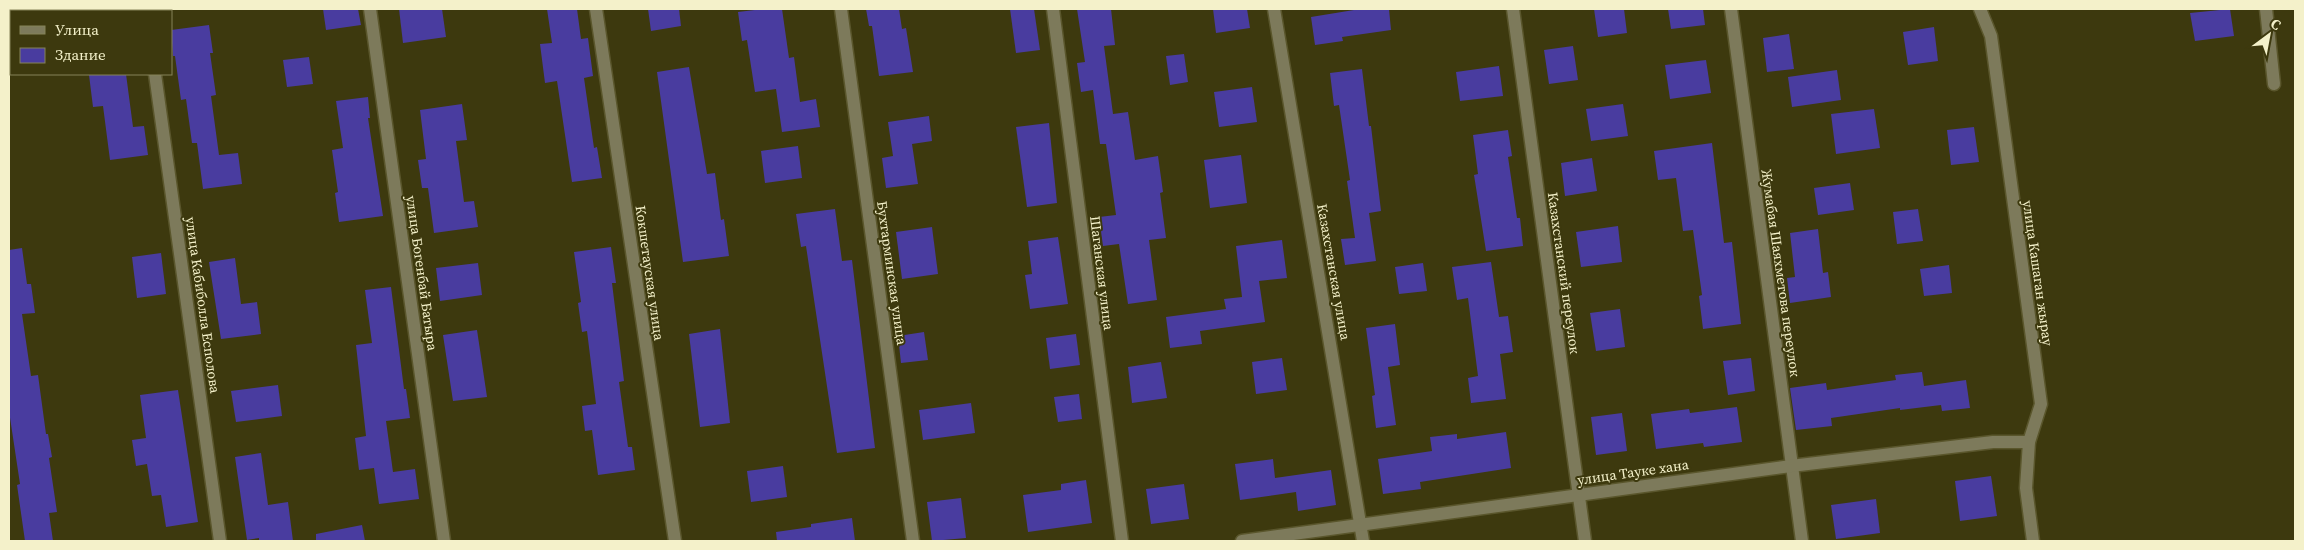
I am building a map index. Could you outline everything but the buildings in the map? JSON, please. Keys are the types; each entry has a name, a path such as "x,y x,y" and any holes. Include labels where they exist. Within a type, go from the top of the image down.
{"street":[{"name":"улица Богенбай Батыра","path":"370,9 444,541"},
{"name":"Кокшетауская улица","path":"596,9 675,541"},
{"name":"Бухтарминская улица","path":"841,9 913,541"},
{"name":"Шаганская улица","path":"1052,9 1122,541"},
{"name":"Казахстанская улица","path":"1274,9 1363,541"},
{"name":"Казахстанский переулок","path":"1513,9 1585,541"},
{"name":"Жумабая Шаяхметова переулок","path":"1731,9 1802,541"},
{"name":"улица Кашаган жырау","path":"1980,9 1990,36 2041,404 2028,442 2026,488 2034,541"},
{"path":"2266,9 2274,84"},
{"name":"улица Кабиболла Есполова","path":"155,75 220,541"},
{"name":"улица Тауке хана","path":"1242,541 1791,466 1993,442 2028,442"}]}
